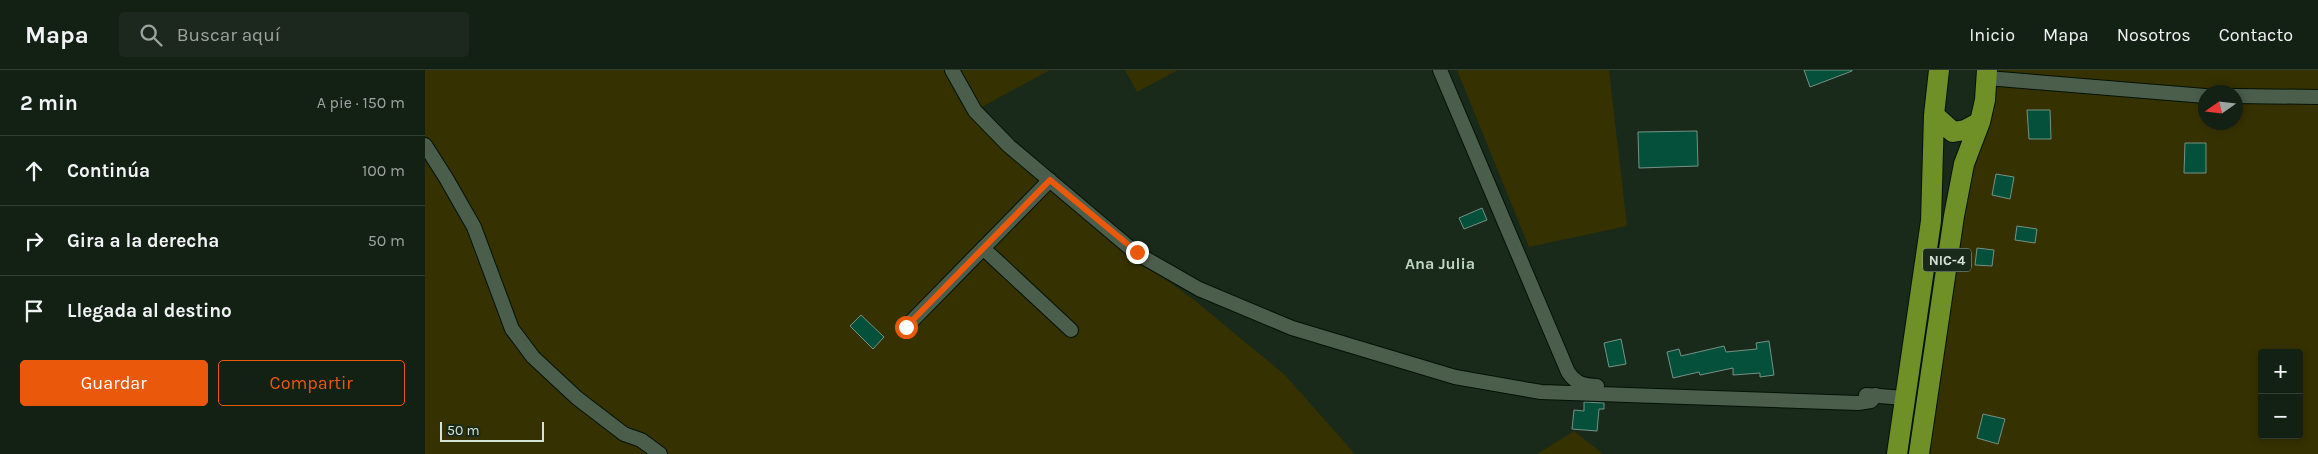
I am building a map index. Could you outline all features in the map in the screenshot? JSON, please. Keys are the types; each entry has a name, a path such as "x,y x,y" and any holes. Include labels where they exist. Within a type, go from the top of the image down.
{"highway":[{"name":"NIC-4","path":"1897,454 1931,221 1934,115 1939,70"},
{"name":"NIC-4","path":"1919,454 1954,216 1964,164 1980,122 1987,74"},
{"path":"1934,115 1945,127 1953,132 1965,130 1980,122"}],"street":[{"path":"952,70 975,111 1009,146 1137,252 1199,289 1292,328 1455,377 1541,392 1858,403 1871,402 1876,396"},
{"path":"1440,70 1568,372 1575,381 1584,386 1905,398"},
{"path":"1987,74 2198,95"},
{"path":"2243,96 2318,98"},
{"path":"425,145 447,178 474,227 512,329 533,357 577,398 608,422 624,434 641,440 660,454"},
{"path":"906,327 1050,180"},
{"path":"983,248 1071,330"}],"shaded area":[{"path":"425,70 1050,70 980,108 1108,238 1194,300 1284,374 1355,454 425,454"},
{"path":"1125,70 1178,70 1137,92"},
{"path":"1457,70 1609,70 1627,226 1529,247"},
{"path":"1987,70 2318,70 2318,454 1929,454 1962,204"},
{"path":"1574,431 1603,454 1537,454"}],"building":[{"path":"1804,70 1852,70 1852,71 1810,87"},
{"path":"2027,110 2050,110 2051,139 2029,139"},
{"path":"1697,131 1698,166 1639,168 1638,132"},
{"path":"2185,143 2206,143 2206,173 2184,173"},
{"path":"1996,174 2014,177 2010,199 1992,195"},
{"path":"1482,208 1487,220 1464,229 1459,218"},
{"path":"2017,226 2037,229 2035,243 2015,240"},
{"path":"1977,248 1994,250 1992,266 1975,265"},
{"path":"861,315 884,337 873,349 850,326"},
{"path":"1621,339 1626,364 1609,367 1604,343"},
{"path":"1769,341 1774,375 1760,377 1760,373 1733,375 1733,368 1700,375 1699,372 1673,378 1667,352 1679,349 1681,356 1724,346 1726,352 1757,349 1756,343"},
{"path":"1584,402 1604,403 1604,409 1599,409 1597,431 1572,429 1574,410 1584,411"},
{"path":"1983,414 2005,419 1998,444 1977,438"}],"district":[{"name":"Ana Julia","path":"1440,263"}],"route":[{"path":"906,327 1050,180 1137,252"}]}
